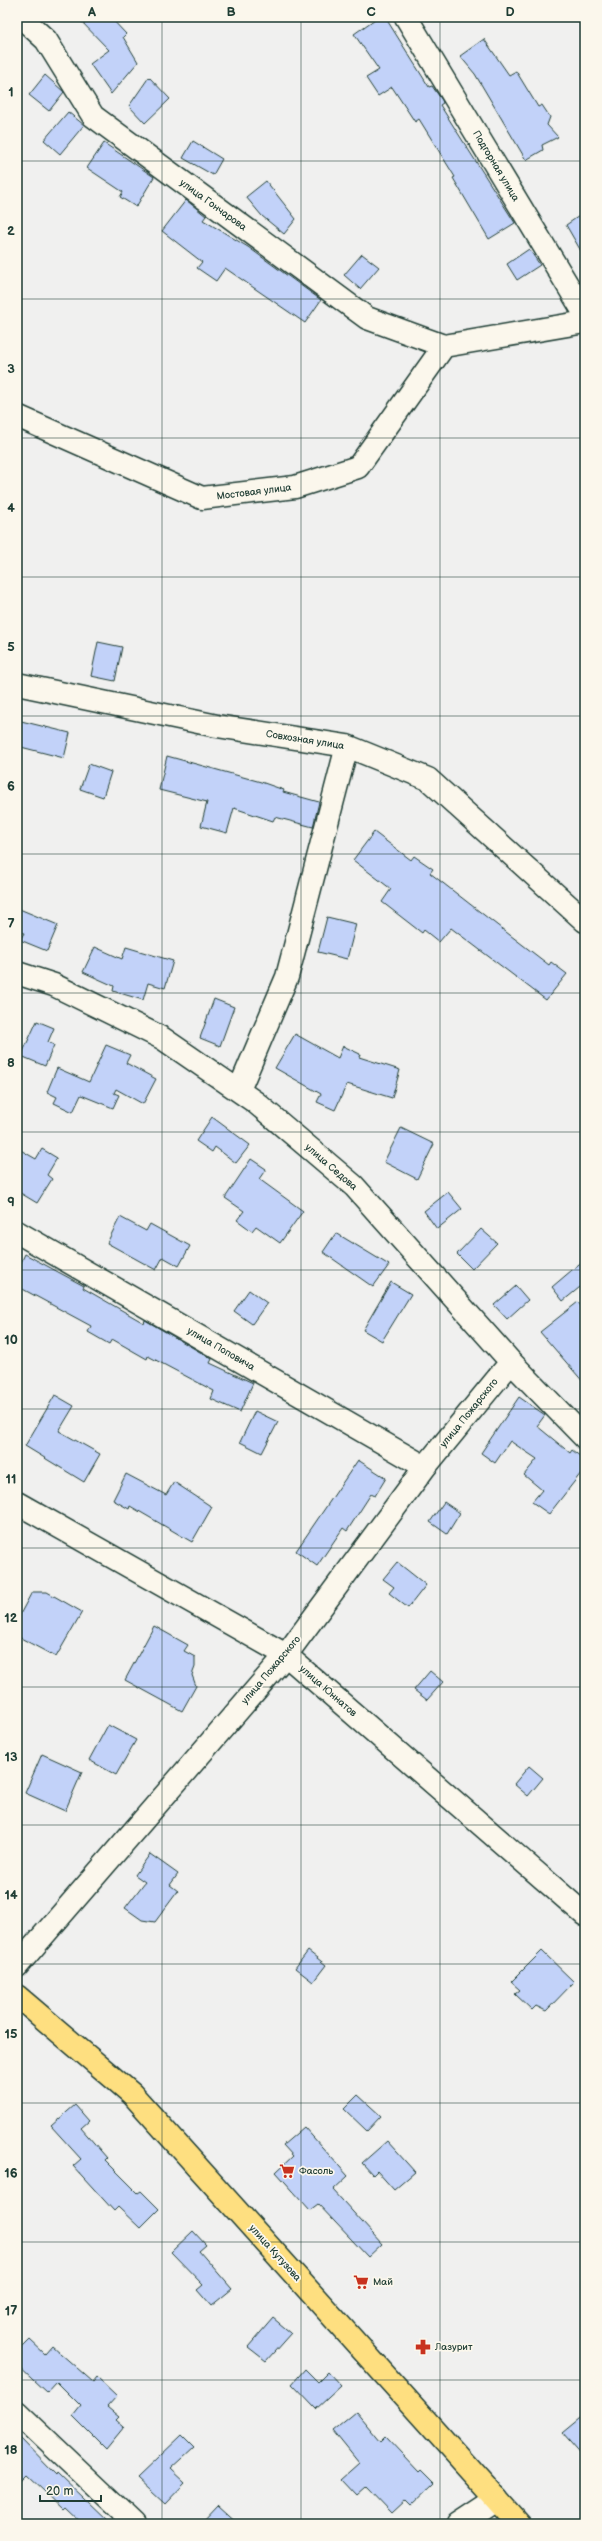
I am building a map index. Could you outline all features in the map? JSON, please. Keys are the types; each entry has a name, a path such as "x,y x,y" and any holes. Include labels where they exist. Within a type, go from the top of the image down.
{"main road":[{"name":"улица Кутузова","path":"17,1996 132,2094 519,2524"}],"street":[{"name":"улица Гончарова","path":"21,17 46,40 93,116 367,318 444,346"},
{"name":"Подгорная улица","path":"406,17 585,314"},
{"path":"444,346 585,322"},
{"name":"Мостовая улица","path":"17,416 202,498 295,487 358,466 444,346"},
{"name":"Совхозная улица","path":"17,684 216,726 347,746 428,779 585,921"},
{"path":"238,1090 287,978 347,746"},
{"name":"улица Седова","path":"17,973 54,985 162,1038 238,1090 354,1186 511,1362 585,1438"},
{"name":"улица Поповича","path":"17,1232 425,1467"},
{"name":"улица Пожарского","path":"17,1966 286,1655 425,1467 511,1362"},
{"name":"улица Юннатов","path":"17,1503 286,1655 585,1915"},
{"path":"17,2412 135,2524"},
{"path":"459,2524 498,2499"}],"building":[{"path":"77,17 110,17 126,34 123,37 138,62 111,94 90,64 109,50"},
{"path":"378,17 385,17 429,87 432,86 442,100 443,103 440,105 515,223 489,239 453,178 455,177 419,119 415,122 392,87 378,96 366,78 379,70 354,34"},
{"path":"484,39 509,75 516,71 538,107 542,105 550,117 547,125 558,137 542,145 543,150 526,160 475,74 460,56"},
{"path":"45,75 64,92 49,111 29,95"},
{"path":"149,77 170,99 145,123 129,106"},
{"path":"68,112 84,125 60,154 44,140"},
{"path":"193,141 222,159 213,175 183,158"},
{"path":"104,143 154,177 136,207 120,197 123,192 87,168"},
{"path":"266,181 296,219 284,234 262,216 246,197"},
{"path":"186,200 206,216 203,220 248,247 321,300 305,323 225,268 216,281 197,268 202,262 162,231"},
{"path":"585,212 585,258 566,225"},
{"path":"529,249 540,265 517,280 507,264"},
{"path":"362,254 379,267 360,289 344,275"},
{"path":"98,642 122,647 115,681 91,676"},
{"path":"17,720 70,733 64,758 17,746"},
{"path":"167,756 261,782 284,790 283,792 319,802 313,827 275,817 273,821 234,808 227,833 201,826 207,802 159,790"},
{"path":"89,764 111,772 103,797 80,789"},
{"path":"374,832 411,860 414,856 433,869 430,873 549,965 551,962 567,974 546,1000 451,928 439,942 424,930 422,933 382,902 391,889 353,860"},
{"path":"17,908 58,925 47,951 20,940 24,933 17,932"},
{"path":"327,917 356,924 347,959 318,952"},
{"path":"95,947 122,959 126,947 173,961 165,988 148,983 143,1000 113,991 114,986 83,972"},
{"path":"214,999 234,1007 220,1046 200,1038"},
{"path":"37,1021 54,1028 48,1042 54,1045 45,1066 21,1056"},
{"path":"295,1034 338,1058 343,1046 360,1054 359,1057 400,1070 392,1098 347,1084 335,1110 317,1102 321,1094 275,1068"},
{"path":"106,1045 130,1055 126,1063 156,1079 143,1104 116,1089 114,1093 119,1095 113,1108 81,1095 73,1112 54,1103 57,1097 47,1092 57,1068 89,1082"},
{"path":"212,1117 250,1145 236,1163 215,1147 212,1152 196,1141"},
{"path":"401,1128 434,1144 417,1179 384,1162"},
{"path":"17,1148 36,1159 42,1149 57,1158 47,1175 52,1179 37,1203 17,1191"},
{"path":"251,1159 266,1169 259,1179 303,1211 280,1243 256,1226 252,1231 237,1220 244,1211 225,1198"},
{"path":"448,1192 462,1209 437,1229 424,1211"},
{"path":"120,1217 146,1231 150,1224 190,1246 179,1266 163,1257 156,1270 107,1243"},
{"path":"481,1229 497,1243 472,1269 457,1254"},
{"path":"336,1233 389,1265 373,1287 323,1252"},
{"path":"25,1254 84,1286 83,1288 144,1323 145,1320 212,1359 210,1363 253,1383 240,1412 211,1399 214,1391 148,1356 147,1359 112,1339 109,1344 88,1332 91,1326 17,1286 17,1271"},
{"path":"585,1259 585,1283 563,1301 552,1287"},
{"path":"391,1282 411,1294 382,1341 363,1330"},
{"path":"516,1286 528,1300 507,1319 494,1305"},
{"path":"249,1290 267,1303 252,1324 234,1311"},
{"path":"578,1302 585,1312 585,1384 540,1332"},
{"path":"55,1395 74,1406 59,1431 100,1454 84,1482 25,1446"},
{"path":"519,1397 545,1415 537,1426 570,1453 572,1450 585,1460 585,1468 549,1514 532,1502 542,1490 524,1475 537,1459 510,1441 495,1463 481,1453"},
{"path":"255,1411 278,1422 262,1453 240,1442"},
{"path":"358,1460 386,1478 375,1496 371,1494 347,1531 343,1528 317,1566 296,1551"},
{"path":"126,1474 166,1495 174,1482 212,1507 192,1542 130,1506 129,1509 113,1500"},
{"path":"444,1502 460,1513 447,1534 430,1522"},
{"path":"397,1562 426,1585 408,1608 389,1593 394,1587 383,1579"},
{"path":"32,1592 47,1592 82,1612 56,1657 17,1636 17,1620"},
{"path":"154,1626 188,1645 184,1651 195,1657 195,1667 192,1675 196,1686 182,1711 125,1680"},
{"path":"430,1671 443,1682 427,1700 414,1690"},
{"path":"108,1725 136,1740 116,1775 89,1760"},
{"path":"42,1754 82,1772 65,1811 25,1793"},
{"path":"529,1766 543,1778 528,1796 514,1784"},
{"path":"150,1854 178,1874 170,1885 178,1891 155,1922 142,1920 125,1908 145,1882 135,1875"},
{"path":"308,1951 326,1965 313,1982 295,1968"},
{"path":"542,1951 574,1982 546,2011 536,2006 532,2010 515,1994 520,1990 511,1982"},
{"path":"358,2095 381,2116 367,2131 344,2109"},
{"path":"75,2105 89,2121 81,2128 107,2158 105,2160 138,2193 141,2191 159,2209 140,2228 118,2207 114,2211 73,2166 81,2159 51,2126"},
{"path":"304,2127 348,2176 333,2190 382,2244 368,2257 318,2204 310,2210 276,2172 293,2156 283,2145"},
{"path":"387,2141 415,2172 394,2190 377,2171 373,2175 362,2163"},
{"path":"193,2231 206,2245 199,2251 232,2289 211,2306 197,2290 203,2285 171,2252"},
{"path":"273,2318 291,2333 266,2361 248,2347"},
{"path":"30,2340 45,2354 52,2346 93,2382 97,2377 117,2396 107,2407 119,2417 116,2420 124,2427 106,2449 73,2416 81,2406 57,2382 47,2393 17,2365 17,2353"},
{"path":"305,2369 318,2382 328,2372 341,2386 316,2409 292,2384"},
{"path":"356,2412 381,2442 386,2437 419,2472 421,2470 434,2483 410,2506 405,2501 391,2514 366,2488 357,2496 341,2479 359,2463 333,2431"},
{"path":"585,2414 585,2459 562,2433"},
{"path":"17,2435 56,2475 57,2473 110,2524 83,2524 64,2506 62,2508 27,2475 17,2485"},
{"path":"182,2435 194,2447 170,2469 185,2483 165,2504 137,2478"},
{"path":"219,2505 240,2524 201,2524"}],"place":[{"name":"Фасоль","path":"287,2171"},
{"name":"Май","path":"361,2282"},
{"name":"Лазурит","path":"423,2347"}]}
